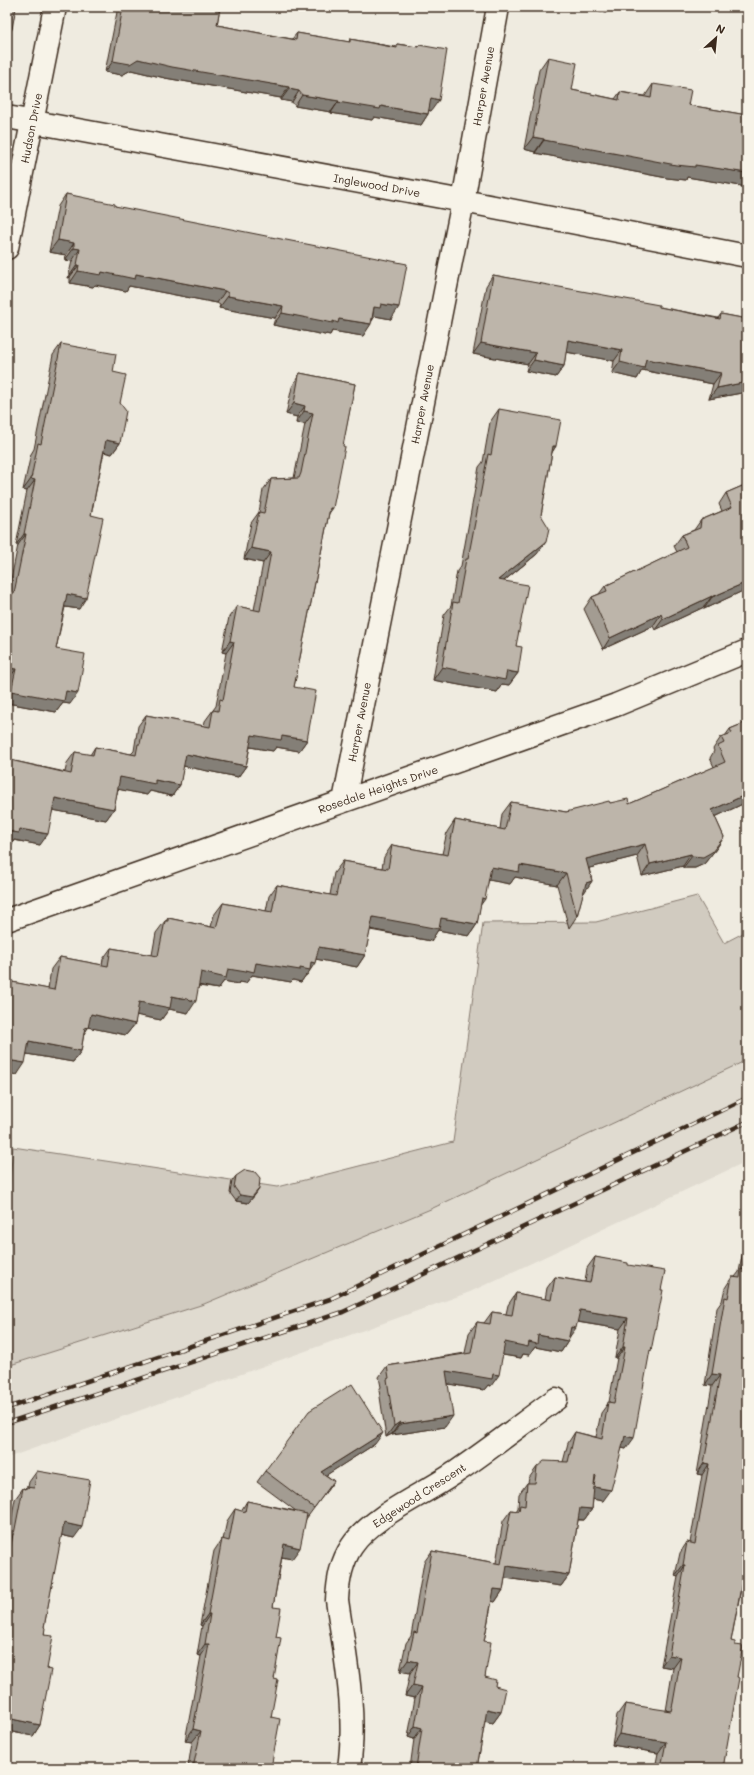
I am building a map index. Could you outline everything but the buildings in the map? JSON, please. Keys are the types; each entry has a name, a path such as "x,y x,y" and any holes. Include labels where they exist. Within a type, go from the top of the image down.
{"street":[{"name":"Hudson Drive","path":"7,248 55,7"},
{"name":"Harper Avenue","path":"344,801 463,201 498,7"},
{"name":"Inglewood Drive","path":"7,117 463,201 747,256"},
{"name":"Rosedale Heights Drive","path":"7,920 616,705 747,651"},
{"name":"Edgewood Crescent","path":"349,1768 352,1744 352,1706 337,1600 338,1583 343,1561 352,1545 366,1530 456,1472 556,1399"}],"shaded area":[{"path":"697,896 724,943 747,931 747,1060 433,1208 204,1304 7,1366 7,1215 13,1147 277,1187 453,1142 483,923 596,922"},
{"path":"747,1060 747,1161 470,1292 7,1458 7,1366 204,1304 433,1208"}],"railway":[{"path":"7,1408 330,1299 747,1098"},
{"path":"7,1423 343,1312 747,1122"}]}
